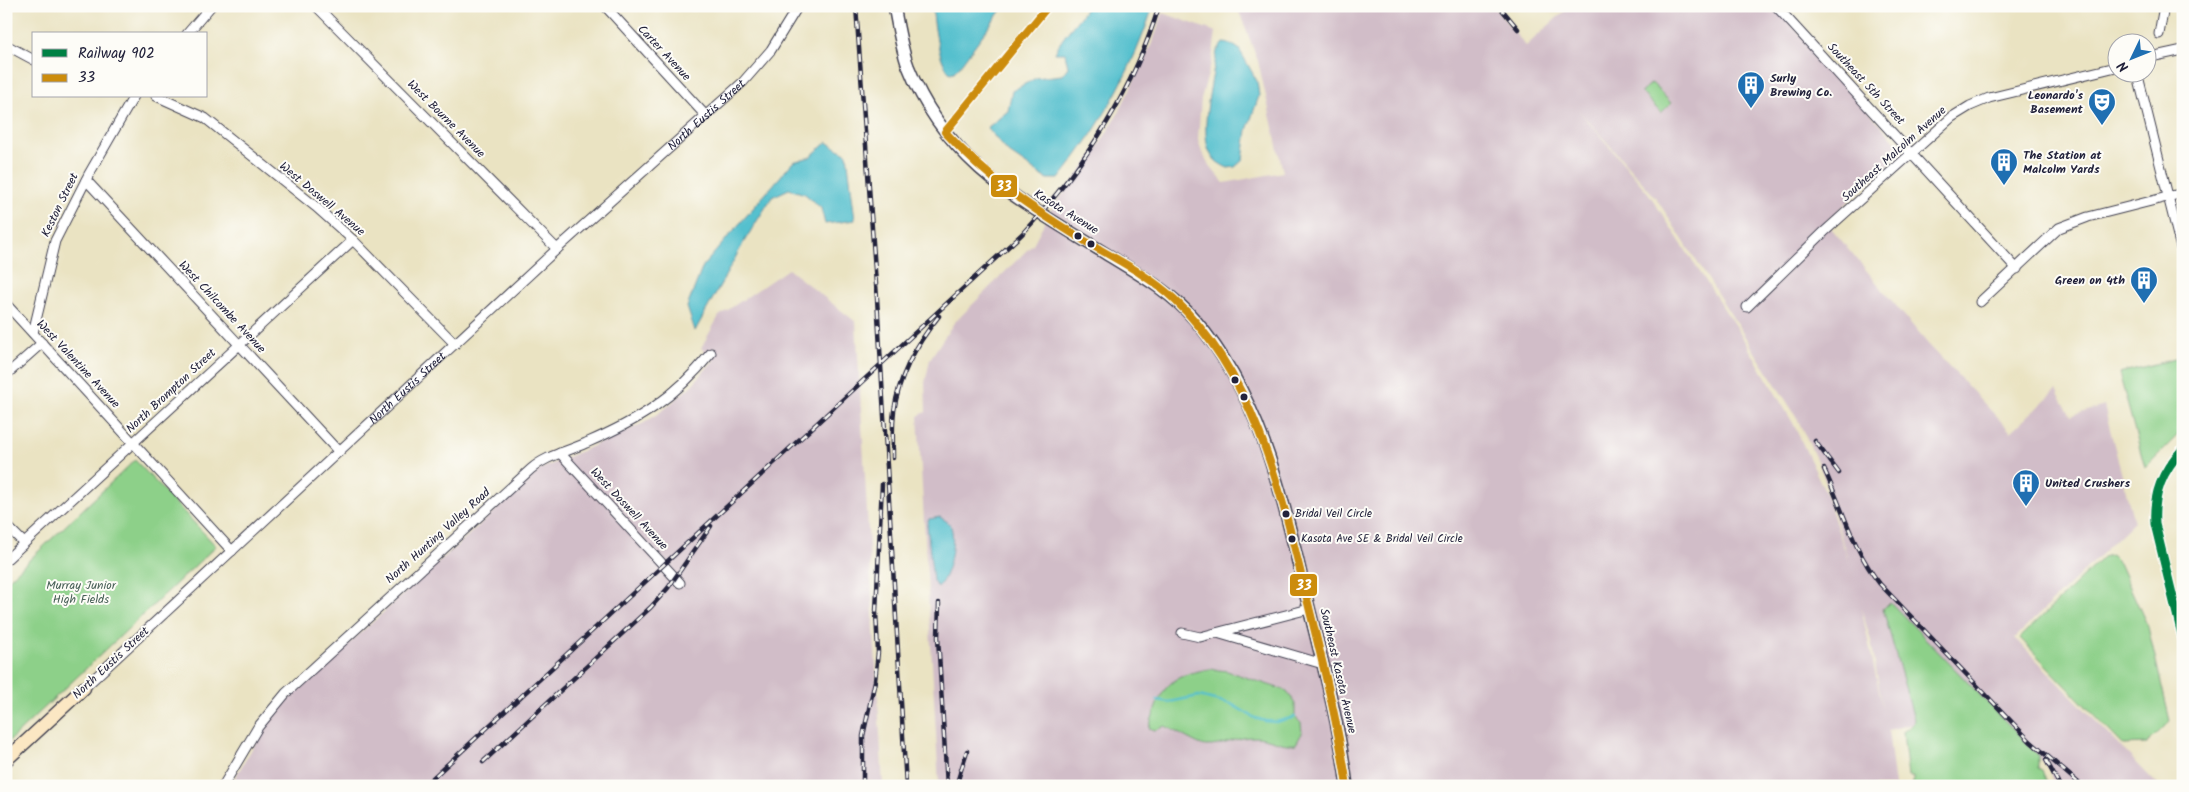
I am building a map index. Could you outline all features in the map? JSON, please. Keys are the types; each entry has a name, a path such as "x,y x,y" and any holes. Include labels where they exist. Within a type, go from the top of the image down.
{"main road":[{"name":"North Eustis Street","path":"6,760 84,688"}],"street":[{"path":"189,32 212,6"},
{"name":"West Bourne Avenue","path":"316,6 557,249"},
{"name":"Carter Avenue","path":"605,6 706,116"},
{"name":"North Eustis Street","path":"84,688 557,249 759,66 782,34 798,6"},
{"name":"Kasota Avenue","path":"894,6 905,57 916,85 938,123 964,155 991,180 1009,193 1160,288 1194,319 1212,342"},
{"name":"Southeast 5th Street","path":"1776,6 2017,268"},
{"path":"2159,34 2164,6"},
{"path":"6,45 32,59"},
{"path":"2156,56 2183,50"},
{"name":"Southeast Malcolm Avenue","path":"1747,306 1824,232 1952,117 1970,106 1989,98 2106,69"},
{"path":"2140,82 2183,256"},
{"name":"Keston Street","path":"33,333 52,250 66,216 133,98"},
{"name":"West Doswell Avenue","path":"160,98 205,118 316,207 353,240 455,344"},
{"name":"West Chilcombe Avenue","path":"86,180 340,452"},
{"path":"1980,302 2059,228 2088,217 2183,192"},
{"name":"North Brompton Street","path":"6,560 353,240"},
{"name":"West Valentine Avenue","path":"6,304 232,551"},
{"path":"6,375 42,342"},
{"name":"Southeast Kasota Avenue","path":"1212,342 1241,390 1267,449 1279,488 1338,728 1347,786"},
{"name":"North Hunting Valley Road","path":"223,786 258,727 286,693 535,465 549,456 612,432 657,407 688,379 710,353"},
{"name":"West Doswell Avenue","path":"560,453 680,583"},
{"path":"6,525 24,543"},
{"path":"1182,633 1200,637 1309,609"},
{"path":"1217,633 1323,664"}],"shaded area":[{"path":"1237,6 1493,6 1526,46 1570,6 1775,6 1904,151 1826,222 1928,344 2011,432 2056,390 2071,416 2104,406 2134,522 2015,638 2159,786 2055,786 2049,769 2008,724 1913,724 1888,730 1895,786 939,786 918,416 926,412 925,383 930,359 953,324 1033,244 1051,210 1095,152 1118,114 1153,41 1163,13 1216,32 1212,60 1201,99 1198,139 1202,153 1224,183 1283,172 1258,61","holes":["1576,107 1656,198 1796,416 1823,474 1849,564 1826,494 1793,423 1741,335 1649,194","1861,608 1871,641 1883,709"]},
{"path":"788,269 856,322 883,786 230,786 265,727 287,700 541,469 644,423 666,408 692,385 714,360 701,348 719,316"}],"green space":[{"path":"1652,83 1671,103 1661,113 1641,92"},
{"path":"2183,357 2183,430 2145,468 2119,373"},
{"name":"Murray Junior High Fields","path":"135,460 216,546 6,744 6,582"},
{"path":"2111,555 2119,563 2148,627 2170,721 2147,744 2123,745 2020,638 2103,557"},
{"path":"1890,602 2038,755 2038,768 2042,770 2048,786 1913,786 1913,777 1908,777 1903,732 1913,724 1914,719 1883,609"},
{"path":"1210,669 1227,671 1287,691 1295,703 1295,717 1301,723 1302,733 1296,744 1285,744 1260,737 1248,737 1218,745 1206,746 1192,741 1165,726 1155,730 1149,728 1157,703 1167,686 1184,676"}],"water":[{"path":"932,6 1004,6 959,67 950,73 942,60 935,32"},
{"path":"1087,6 1153,6 1136,52 1114,97 1074,160 1059,179 1047,179 1009,153 987,128 1008,111 1012,91 1036,78 1062,75 1068,67 1065,53 1055,53 1062,40"},
{"path":"1223,43 1231,44 1239,49 1257,81 1259,96 1247,130 1243,160 1235,167 1228,168 1218,162 1210,153 1206,131 1208,103 1217,51"},
{"path":"827,142 847,154 855,220 825,224 821,208 805,194 789,189 772,197 745,240 695,331 687,307 703,266 793,162 810,157"},
{"path":"940,517 950,525 953,541 948,567 938,587 933,581 927,524 929,519"}],"waterway":[{"path":"1157,700 1169,702 1199,696 1231,704 1255,718 1265,721 1276,722 1295,717"}],"railway":[{"path":"856,6 877,298 906,786"},
{"path":"424,786 1022,234 1065,183 1104,128 1135,69 1159,6"},
{"path":"1499,6 1518,29"},
{"path":"893,458 893,417 900,385 916,349 939,316"},
{"path":"1815,441 1839,473"},
{"path":"1824,469 1855,543 1880,584 2030,741 2082,786"},
{"path":"863,786 863,736 875,681 878,652 876,612 882,484"},
{"path":"483,762 651,607 668,588 711,526"},
{"path":"939,603 938,637 947,786"},
{"path":"956,786 967,751"},
{"path":"2046,760 2060,786"}],"rail line":[{"name":"902","path":"2183,449 2169,466 2160,483 2155,513 2155,524 2183,639"}],"transit line":[{"name":"33","path":"1048,6 945,132 977,164 1028,205 1143,275 1174,299 1203,330 1226,365 1246,402 1262,441 1288,521 1325,671 1347,786"}],"place":[{"name":"Surly Brewing Co.","path":"1751,109"},
{"name":"Leonardo's Basement","path":"2102,126"},
{"name":"The Station at Malcolm Yards","path":"2004,186"},
{"name":"Green on 4th","path":"2144,304"},
{"name":"United Crushers","path":"2026,507"},
{"name":"Bridal Veil Circle","path":"1286,514"},
{"name":"Kasota Ave SE & Bridal Veil Circle","path":"1292,539"}]}
